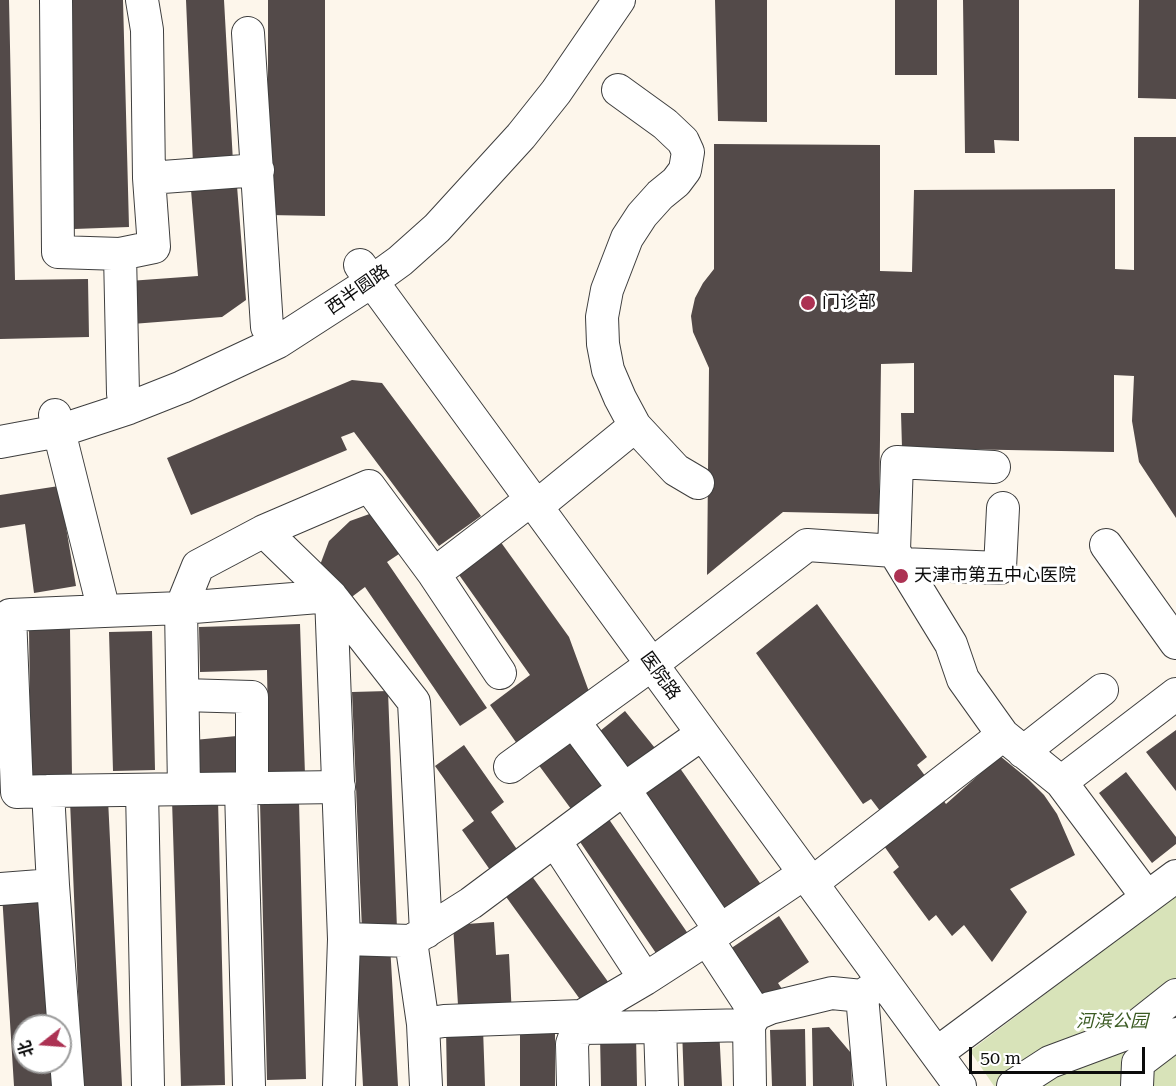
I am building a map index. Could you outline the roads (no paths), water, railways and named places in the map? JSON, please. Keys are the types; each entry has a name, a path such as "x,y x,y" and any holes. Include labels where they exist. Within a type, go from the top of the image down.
{"street":[{"path":"56,0 58,252 120,254 154,247 149,178 147,30 142,0"},
{"name":"西半圆路","path":"0,426 57,423 129,408 234,364 278,342 366,274 507,124 544,75 594,0"},
{"name":"西半圆路","path":"0,442 57,423 173,375 267,327 315,298 400,261 437,228 521,136 556,92 619,0"},
{"path":"248,33 267,327"},
{"path":"618,90 665,124 683,141 688,152 685,170 676,182 642,214 627,238 602,317 603,344 608,370 635,426 676,470 698,483"},
{"path":"149,178 258,170"},
{"path":"120,254 123,394"},
{"name":"医院路","path":"366,274 808,878 872,988 937,1053 960,1086"},
{"path":"57,423 104,611"},
{"path":"434,574 635,426"},
{"path":"994,467 897,462 898,557 951,644 963,679 1013,744 1061,782 1147,897"},
{"path":"184,789 181,608 198,566 264,531 369,486 434,574 500,673"},
{"path":"510,767 651,665 807,545 1000,568 1003,508"},
{"path":"264,531 331,596 414,702 418,936 426,1086"},
{"path":"1106,545 1176,644"},
{"path":"331,596 181,608 5,615 17,792 339,787"},
{"path":"331,596 344,939 339,1086"},
{"path":"573,1086 572,1044 580,1022 713,934 808,878 1013,744 1102,690"},
{"path":"1061,782 1176,694"},
{"path":"183,695 252,697 247,788 249,1086"},
{"path":"574,722 624,789 713,934 753,1019 750,1086"},
{"path":"344,939 418,936 471,903 702,734"},
{"path":"142,790 148,1086"},
{"path":"48,791 68,1086"},
{"path":"555,841 645,979"},
{"path":"937,1053 1176,876"},
{"path":"0,889 53,885"},
{"path":"423,1024 444,1021 580,1022 660,1027 753,1019 770,1008 832,993 872,988 870,1086"},
{"path":"1013,1086 1050,1062 1128,1033 1176,995"},
{"path":"660,1027 662,1086"},
{"path":"1137,1086 1138,1063 1176,1034"}],"place":[{"name":"门诊部","path":"808,303"},
{"name":"天津市第五中心医院","path":"901,576"}],"park label":[{"name":"河滨公园","path":"1112,1022"}]}
